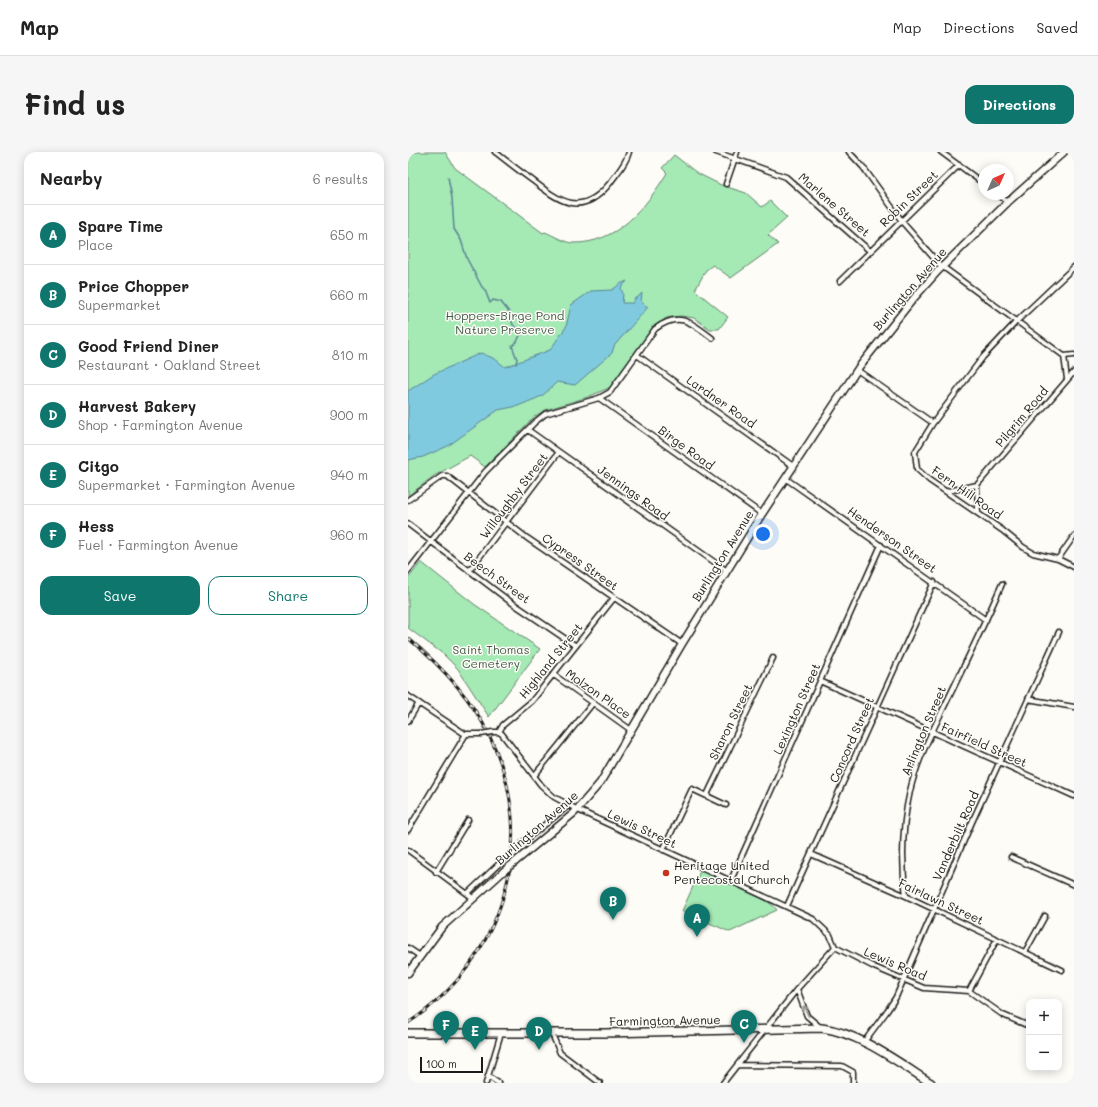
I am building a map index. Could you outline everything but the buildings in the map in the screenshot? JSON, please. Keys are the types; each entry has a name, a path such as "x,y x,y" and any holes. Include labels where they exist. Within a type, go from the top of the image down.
{"highway":[{"name":"Farmington Avenue","path":"408,1034 552,1034 822,1028 836,1030 864,1042 931,1083"}],"main road":[{"name":"Burlington Avenue","path":"408,973 442,927 514,862 577,810 600,783 682,644 762,514 857,370 914,298 942,267 1008,202 1064,152"}],"street":[{"path":"495,152 549,194 559,200 571,203 582,203 598,197 623,166 630,152"},
{"name":"Marlene Street","path":"716,152 734,160 786,177 870,251"},
{"path":"726,184 737,152"},
{"path":"849,152 863,167 902,221 942,267 1017,320 1064,356 1074,355"},
{"path":"941,152 978,180"},
{"name":"Robin Street","path":"840,281 958,165"},
{"name":"Fern Hill Road","path":"1074,267 1017,320 983,357 933,423 915,452 917,469 929,480 948,491 1033,553 1058,559 1074,568"},
{"path":"408,571 485,472 545,414 599,398 610,392 638,355 655,329 663,323 673,320 685,320 712,338"},
{"name":"Lardner Road","path":"638,355 793,466"},
{"path":"1064,356 1067,379"},
{"path":"857,370 933,423"},
{"name":"Pilgrim Road","path":"977,485 1074,372"},
{"name":"Birge Road","path":"599,398 762,514"},
{"name":"Jennings Road","path":"528,430 727,572"},
{"name":"Willoughby Street","path":"469,571 559,452"},
{"name":"Cypress Street","path":"408,500 442,476 447,476 507,522 682,644"},
{"name":"Henderson Street","path":"785,478 986,620"},
{"path":"948,491 977,485 978,513"},
{"name":"Beech Street","path":"408,524 469,571 576,646"},
{"path":"1058,559 1074,536"},
{"name":"Lexington Street","path":"731,880 881,545"},
{"name":"Concord Street","path":"787,906 934,582"},
{"name":"Arlington Street","path":"906,896 902,865 903,832 910,791 932,732 1002,584"},
{"name":"Highland Street","path":"499,732 503,725 528,705 554,675 614,598"},
{"name":"Vanderbilt Road","path":"864,1042 887,1011 903,980 1058,632"},
{"name":"Sharon Street","path":"707,795 773,658"},
{"name":"Molzon Place","path":"554,675 631,730"},
{"name":"Fairfield Street","path":"820,681 1074,796"},
{"path":"408,696 466,734 499,732"},
{"path":"1028,699 1074,707"},
{"path":"408,721 419,703"},
{"path":"534,776 592,703"},
{"name":"Lewis Street","path":"499,732 547,792 568,806 787,906"},
{"path":"408,830 466,734"},
{"path":"663,850 692,789 726,805"},
{"name":"Burlington Avenue","path":"523,842 568,806"},
{"path":"436,872 468,820"},
{"path":"408,850 473,898"},
{"name":"Fairlawn Street","path":"811,854 906,896 934,911 1062,970"},
{"path":"1011,857 1074,885"},
{"name":"Burlington Avenue","path":"468,893 502,861"},
{"path":"723,1083 797,989 835,947 835,943 830,935 820,924 787,906"},
{"path":"1025,952 1045,916"},
{"path":"997,939 969,991 1003,1015 1026,1025"},
{"name":"Lewis Road","path":"835,947 903,980 924,988 969,991"},
{"path":"408,948 420,956"},
{"path":"797,989 807,1016 822,1028"},
{"path":"486,1083 500,1033"},
{"path":"552,1034 560,1053 600,1083"},
{"path":"738,1065 842,1066 851,1070 854,1081"},
{"path":"488,1076 498,1083"}],"green space":[{"name":"Hoppers-Birge Pond Nature Preserve","path":"408,152 445,152 455,168 543,233 545,232 570,243 589,242 603,237 617,230 629,221 659,186 667,173 662,168 674,155 697,173 721,185 746,193 762,207 770,201 787,218 768,235 778,244 731,278 713,265 706,270 695,290 728,317 719,329 710,329 694,318 681,316 666,318 654,328 644,340 611,387 588,397 545,410 534,417 485,467 470,456 434,476 408,496"},
{"name":"Saint Thomas Cemetery","path":"421,562 474,604 540,649 489,717 458,669 443,654 408,628 408,579"},
{"path":"700,871 753,893 771,904 777,910 730,932 682,911"}],"water":[{"path":"627,281 621,288 623,294 622,303 633,303 635,298 642,293 641,302 648,307 614,346 612,353 575,385 557,382 542,396 518,406 498,410 448,446 423,457 408,460 408,391 434,374 481,353 495,359 505,367 550,350 566,327 571,305 591,291 612,290"}],"waterway":[{"path":"448,177 452,198 454,229 461,240 467,259 485,290 490,303 493,300 501,302 509,312 513,325 521,333 517,342 512,346 517,359 516,364"}],"railway":[{"path":"408,638 432,659 454,682 482,721 489,735 504,775 512,815 512,855 504,894 490,932 468,966 441,997 408,1023"}],"place":[{"name":"Heritage United Pentecostal Church","path":"666,873"},
{"name":"Price Chopper","path":"613,920"},
{"name":"Spare Time","path":"697,937"},
{"name":"Good Friend Diner","path":"744,1043"},
{"name":"Hess","path":"446,1044"},
{"name":"Citgo","path":"475,1050"},
{"name":"Harvest Bakery","path":"539,1050"}]}
